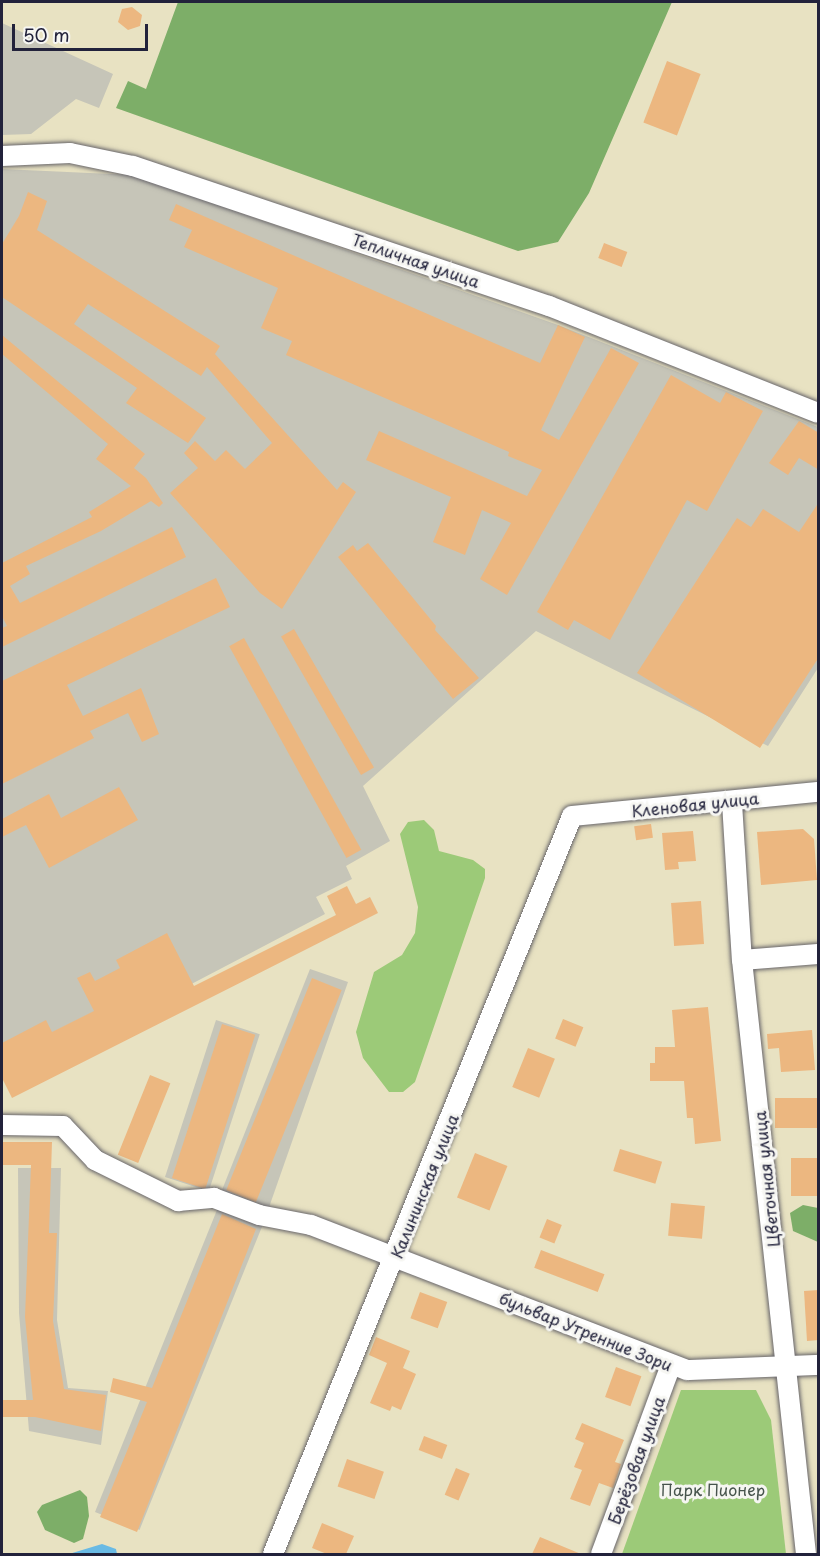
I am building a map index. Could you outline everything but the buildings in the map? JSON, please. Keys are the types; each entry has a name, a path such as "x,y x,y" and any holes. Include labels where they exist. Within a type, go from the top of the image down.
{"street":[{"name":"Тепличная улица","path":"2,156 70,153 133,166 549,306 819,413"},
{"name":"Кленовая улица","path":"572,816 732,803 819,792"},
{"name":"Цветочная улица","path":"732,803 742,960 806,1554"},
{"name":"Калининская улица","path":"273,1554 397,1255 572,816"},
{"path":"742,960 819,954"},
{"name":"бульвар Утренние Зори","path":"2,1125 63,1126 95,1160 178,1201 214,1198 259,1215 311,1225 397,1255 687,1370 819,1365"},
{"name":"Берёзовая улица","path":"601,1554 671,1365"}],"shaded area":[{"path":"2,23 113,74 99,108 76,99 31,134 2,135"},
{"path":"2,169 133,175 558,325 818,427 818,668 768,746 536,631 363,786 390,841 346,866 352,879 316,897 325,914 134,1014 2,1076"},
{"path":"310,969 348,982 267,1213 220,1195"},
{"path":"216,1020 260,1034 209,1191 165,1177"},
{"path":"18,1168 61,1168 57,1320 68,1388 108,1391 101,1445 29,1431 19,1313"},
{"path":"219,1205 264,1223 140,1530 95,1512"}],"green space":[{"path":"178,2 672,2 589,193 558,242 518,251 116,108 128,81 146,89"},
{"path":"424,820 434,830 439,851 473,860 485,869 485,878 415,1082 403,1092 389,1092 363,1058 356,1032 374,972 402,955 415,933 418,907 400,834 408,822"},
{"path":"803,1205 818,1208 818,1242 793,1231 790,1213"},
{"name":"Парк Пионер","path":"681,1390 756,1390 771,1420 786,1554 622,1554"},
{"path":"80,1490 87,1497 89,1516 83,1539 74,1543 45,1530 37,1512 42,1505"}],"water":[{"path":"102,1544 116,1549 117,1554 69,1554"}]}
